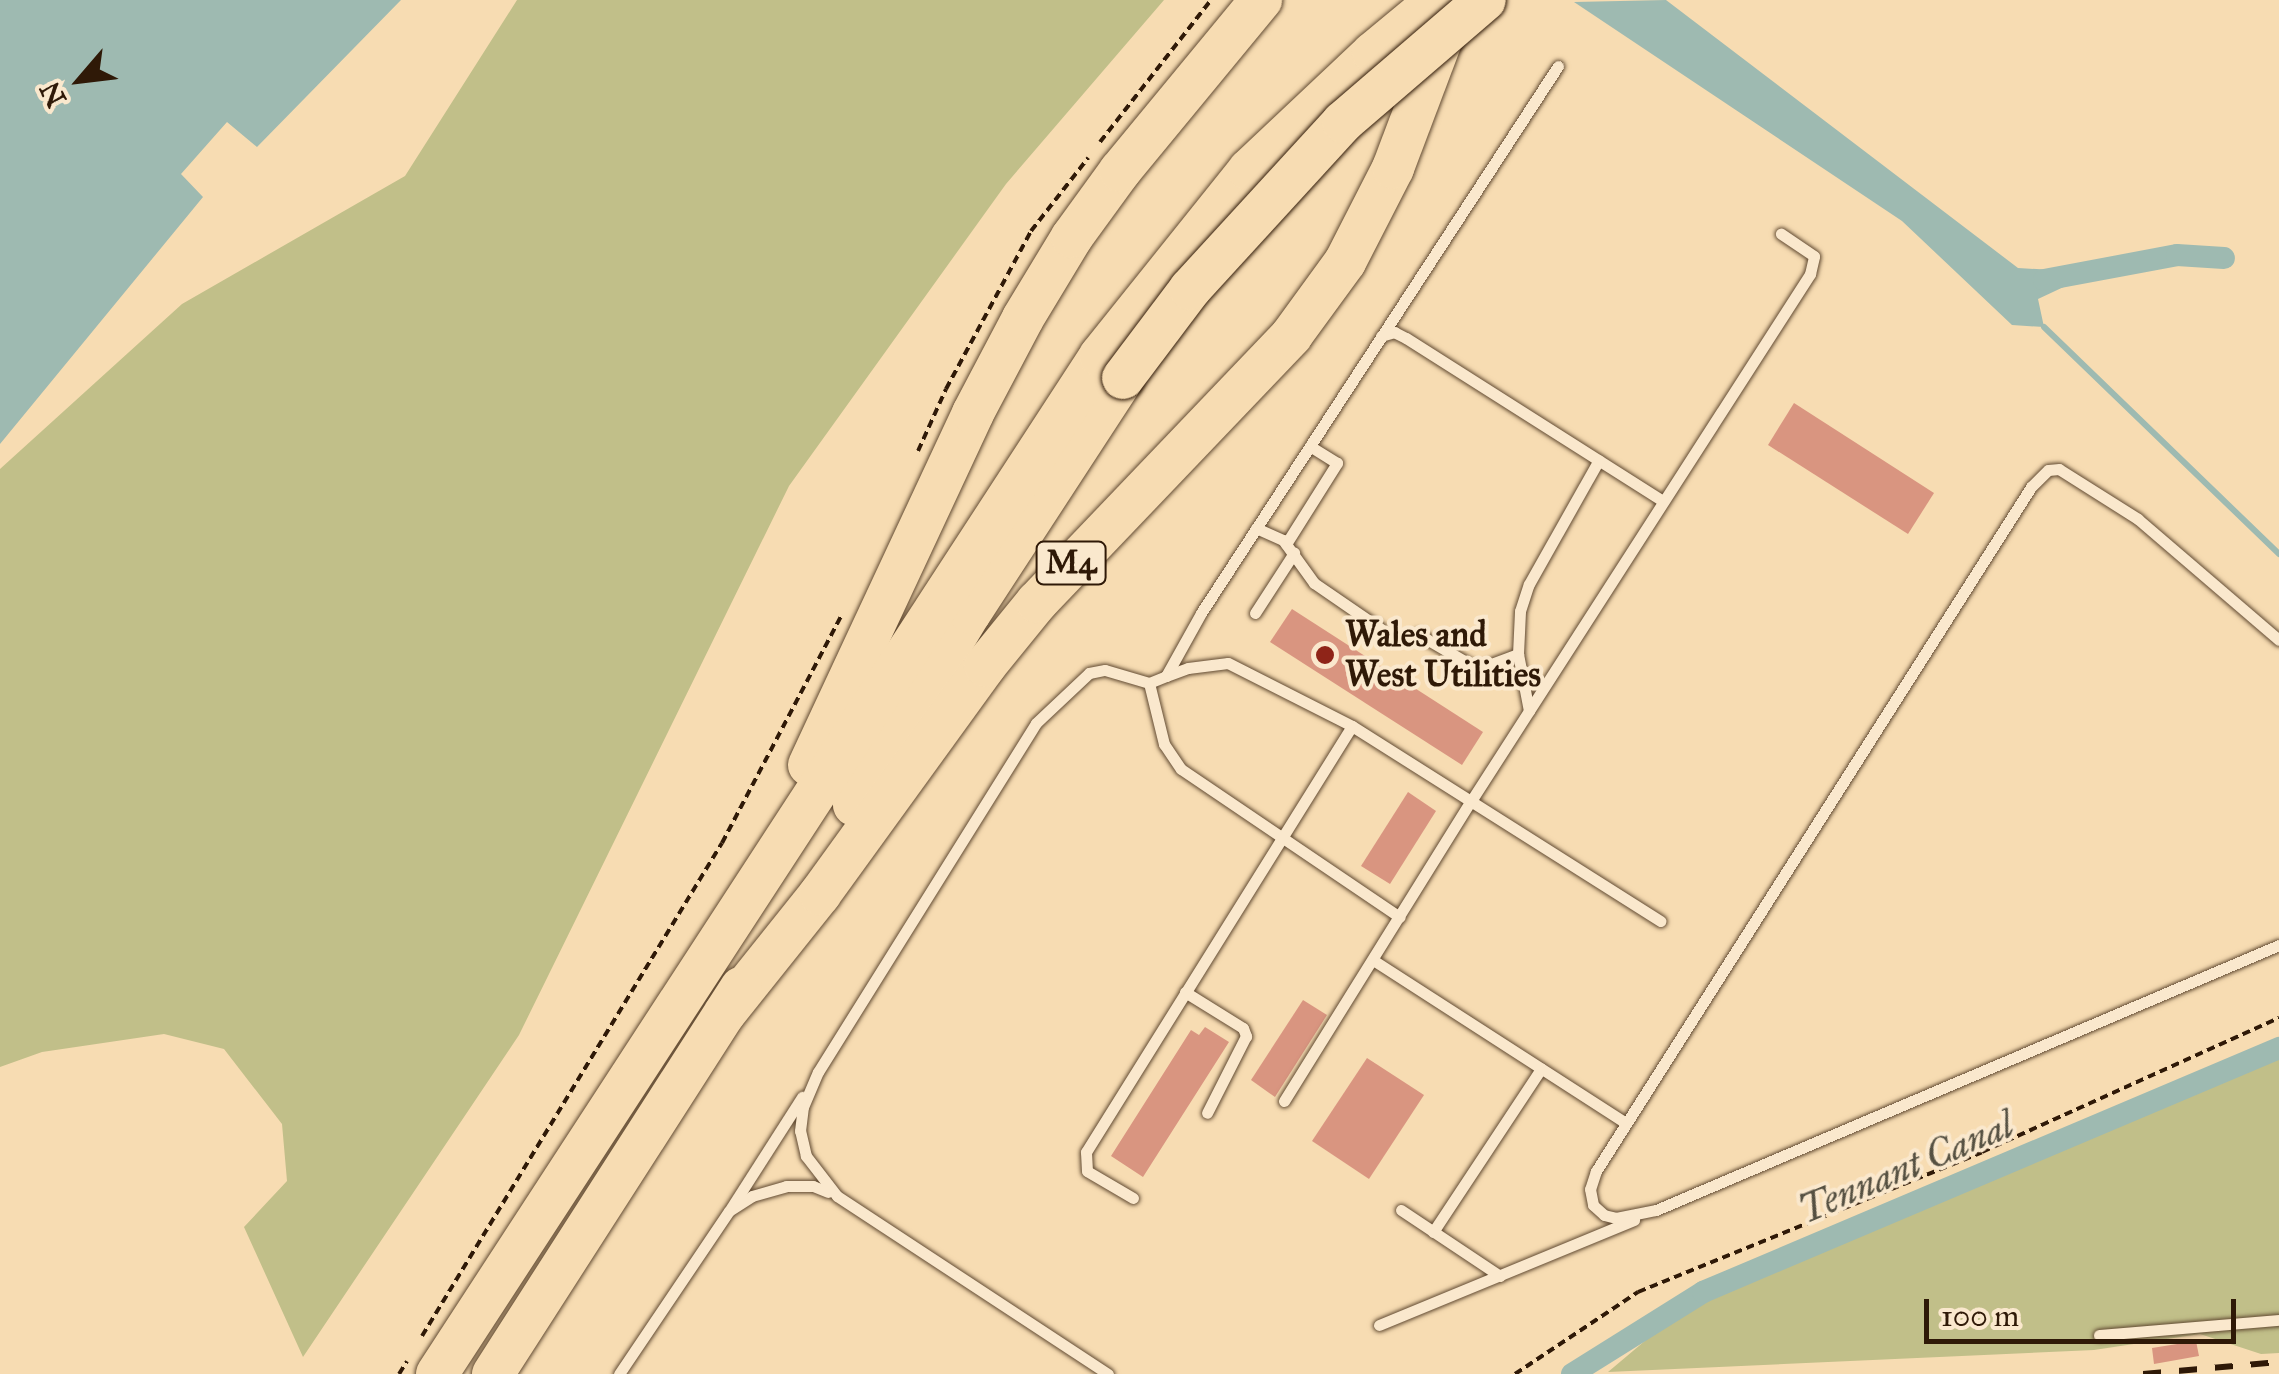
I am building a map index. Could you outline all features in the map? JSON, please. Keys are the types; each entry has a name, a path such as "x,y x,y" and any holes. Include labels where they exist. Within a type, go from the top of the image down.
{"highway":[{"name":"M4","path":"709,956 789,806 973,414 1023,318 1072,237 1120,172 1170,116 1261,0"},
{"name":"M4","path":"422,1357 709,956 1249,170 1372,53 1437,0"},
{"name":"M4","path":"725,1013 820,894 1037,602 1290,336 1344,262 1414,118 1455,0"},
{"name":"M4","path":"493,1374 725,1013 970,613 1112,367 1190,289 1344,122 1485,0"}],"lane":[{"path":"1166,676 1256,528 1558,66"},
{"path":"1284,1102 1471,801 1816,265 1814,256 1782,234"},
{"path":"1382,336 1394,332 1406,338 1663,502"},
{"path":"1254,613 1338,463 1310,446"},
{"path":"1529,711 1518,654 1520,611 1529,584 1599,460"},
{"path":"1656,1210 1616,1218 1593,1205 1590,1189 1596,1171 2031,487 2048,470 2059,470 2138,519 2279,640"},
{"path":"1256,528 1290,548 1314,583 1381,628"},
{"path":"1418,634 1478,670 1518,654"},
{"path":"618,1374 818,1072 1036,724 1089,673 1106,670 1149,682 1188,668 1228,663 1352,726 1660,921"},
{"path":"1149,682 1171,758 1400,917"},
{"path":"1132,1198 1087,1171 1086,1152 1352,726"},
{"path":"1379,1325 2279,945"},
{"path":"1373,960 1626,1123"},
{"path":"1185,992 1244,1028 1246,1036 1207,1113"},
{"path":"1433,1232 1542,1069"},
{"path":"818,1072 803,1106 800,1131 806,1156 836,1196"},
{"path":"728,1211 752,1196 786,1186 813,1186 836,1196 1108,1374"},
{"path":"1401,1210 1500,1276"},
{"path":"2099,1335 2279,1320"}],"path":[{"path":"916,457 946,389 1031,231 1210,0"},
{"path":"399,1374 422,1357 722,843 845,608"},
{"path":"1516,1374 1638,1292 1982,1152 2279,1018"}],"shaded area":[{"path":"517,0 1164,0 1006,184 789,486 519,1035 303,1357 244,1227 287,1181 282,1124 224,1049 164,1034 42,1052 0,1067 0,469 182,304 405,176"},
{"path":"2279,1048 2279,1353 2261,1354 2200,1334 2094,1350 1608,1372 1703,1292"}],"water":[{"path":"0,0 401,0 257,147 227,122 181,174 203,197 0,444"},
{"path":"1666,0 2018,268 2054,270 2066,265 2073,274 2070,284 2038,299 2044,327 2012,325 1902,221 1574,2"}],"building":[{"path":"1794,403 1934,493 1908,534 1768,445"},
{"path":"1292,609 1483,732 1462,765 1270,642"},
{"path":"1408,792 1436,811 1390,884 1361,866"},
{"path":"1303,1000 1327,1015 1275,1097 1251,1080"},
{"path":"1205,1027 1229,1042 1143,1177 1111,1156 1191,1030 1199,1035"},
{"path":"1367,1058 1424,1095 1369,1179 1312,1141"},
{"path":"2196,1341 2199,1356 2154,1364 2152,1348"}],"waterway":[{"path":"2044,280 2177,255 2224,258"},
{"path":"2044,327 2279,554"},
{"name":"Tennant Canal","path":"1572,1374 1703,1292 2279,1048"}],"railway":[{"path":"2143,1374 2279,1362"}],"place":[{"name":"Wales and West Utilities","path":"1325,655"}]}
